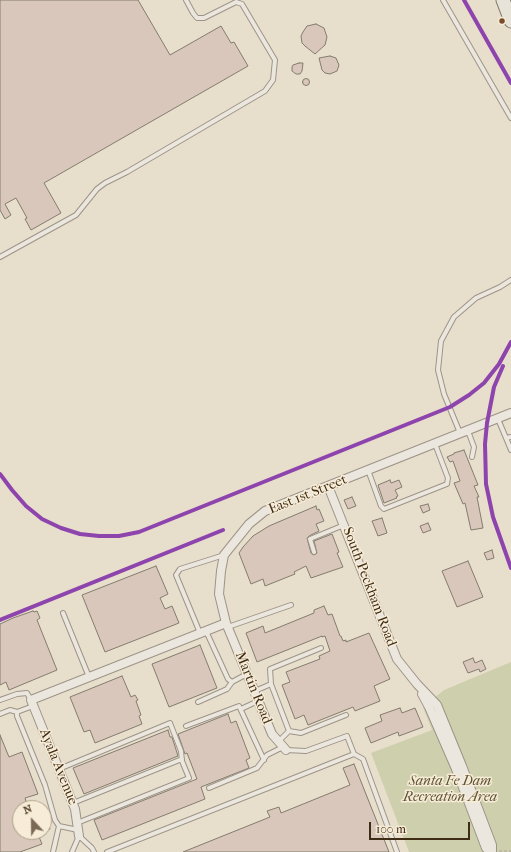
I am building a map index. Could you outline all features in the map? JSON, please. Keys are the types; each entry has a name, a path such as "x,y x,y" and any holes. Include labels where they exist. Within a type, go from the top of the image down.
{"main road":[{"path":"503,0 511,21"}],"street":[{"name":"East 1st Street","path":"227,625 220,594 220,571 224,555 249,524 265,511 511,413"},
{"name":"South Peckham Road","path":"328,486 397,658 417,684 437,705 492,845 491,852"},
{"path":"32,703 89,677 203,632 227,625"},
{"name":"Martin Road","path":"227,625 272,734 282,746"},
{"name":"Ayala Avenue","path":"32,703 73,803 78,830"}],"lane":[{"path":"0,257 76,215 97,189 105,183 127,172 265,91 273,80 275,60 242,4 236,2 204,18 197,18 186,0"},
{"path":"443,0 511,118"},
{"path":"472,457 474,447 464,432 444,394 438,370 441,341 454,317 476,298 511,280"},
{"path":"498,418 509,438 511,450"},
{"path":"368,470 384,509 447,484 448,478 435,444"},
{"path":"314,552 310,539 344,525"},
{"path":"224,555 180,569 176,575 203,632 228,679 232,682"},
{"path":"227,625 291,605"},
{"path":"63,613 89,677"},
{"path":"209,788 257,768 267,755 282,746 289,730 271,684 270,669 321,648"},
{"path":"198,702 227,689 232,682 247,674"},
{"path":"254,691 271,684"},
{"path":"0,700 17,694 27,693 32,703 17,712 10,710 0,714"},
{"path":"241,709 258,701"},
{"path":"186,726 239,706 264,760"},
{"path":"17,712 17,716 44,785 55,820 59,826 78,830 189,778 182,759 181,751 170,723 59,769"},
{"path":"289,730 301,733 346,715"},
{"path":"282,746 306,751 347,736 354,754 363,760 397,852"},
{"path":"107,852 354,754"},
{"path":"73,803 182,759"},
{"path":"53,852 59,826"},
{"path":"72,852 78,830"},
{"path":"78,830 94,852"}],"path":[{"path":"497,852 501,850 511,851"}],"green space":[{"name":"Santa Fe Dam Recreation Area","path":"511,662 511,852 409,852 371,753 432,730 423,707 444,690"}],"building":[{"path":"0,0 138,0 170,55 221,26 231,43 234,42 248,66 44,183 61,213 31,230 25,219 27,218 16,198 5,204 11,215 5,219 0,210"},
{"path":"316,24 324,28 327,37 325,45 315,54 302,43 301,36 307,26"},
{"path":"330,56 336,58 339,65 337,71 330,74 325,73 322,70 319,58"},
{"path":"303,63 302,71 300,74 296,74 292,71 292,67 293,65"},
{"path":"306,79 309,82 306,85 303,82"},
{"path":"464,450 478,485 474,486 479,497 477,497 483,528 471,530 465,503 463,504 454,483 460,481 453,461 450,462 447,457"},
{"path":"390,480 391,483 399,480 402,487 395,490 398,496 396,497 397,498 384,503 378,485"},
{"path":"352,497 356,506 348,509 344,500"},
{"path":"428,504 430,510 423,513 420,506"},
{"path":"316,506 317,510 319,509 324,521 316,524 319,531 307,538 311,553 314,555 317,553 314,541 332,534 339,552 337,553 343,567 311,578 306,566 294,572 295,574 265,586 263,579 251,584 239,553 243,547 253,536 269,526"},
{"path":"382,518 387,533 378,536 372,521"},
{"path":"428,523 431,530 423,533 420,526"},
{"path":"492,550 494,558 487,560 484,553"},
{"path":"468,561 483,597 457,607 442,571"},
{"path":"156,566 168,594 160,598 165,609 172,606 179,623 105,652 82,595"},
{"path":"324,606 328,615 332,614 343,641 346,640 346,642 369,633 390,679 374,686 380,701 355,711 353,707 308,725 304,715 295,719 282,685 290,682 286,672 320,659 319,656 330,651 325,636 257,662 246,633 263,626 265,633 314,613 314,610"},
{"path":"33,611 37,611 40,618 37,620 57,670 9,690 6,682 0,685 0,624"},
{"path":"200,645 217,688 169,707 152,664"},
{"path":"473,658 475,663 482,660 486,669 480,672 479,669 468,673 463,662"},
{"path":"122,676 131,697 135,695 138,700 136,701 141,715 139,716 142,724 95,743 90,730 84,732 70,697"},
{"path":"400,708 402,713 415,708 423,727 399,736 398,732 371,743 365,728 382,721 380,715"},
{"path":"228,714 231,723 236,721 250,758 246,760 249,768 201,787 205,799 102,840 94,820 197,779 187,753 185,754 178,734"},
{"path":"168,730 170,737 172,737 178,756 84,794 73,768"},
{"path":"0,735 9,757 22,752 38,794 25,798 26,800 12,800 12,840 40,840 42,844 20,852 0,852"},
{"path":"354,764 389,852 183,852 270,817 267,811 279,807 281,813 350,785 343,768"}],"transit line":[{"path":"464,0 511,83"},
{"path":"0,474 26,506 42,519 61,528 80,534 99,536 119,536 139,532 450,407 484,383 499,364 511,342"},
{"path":"503,366 494,387 487,423 485,444 486,484 493,517 511,568"},
{"path":"0,620 223,530"}]}
